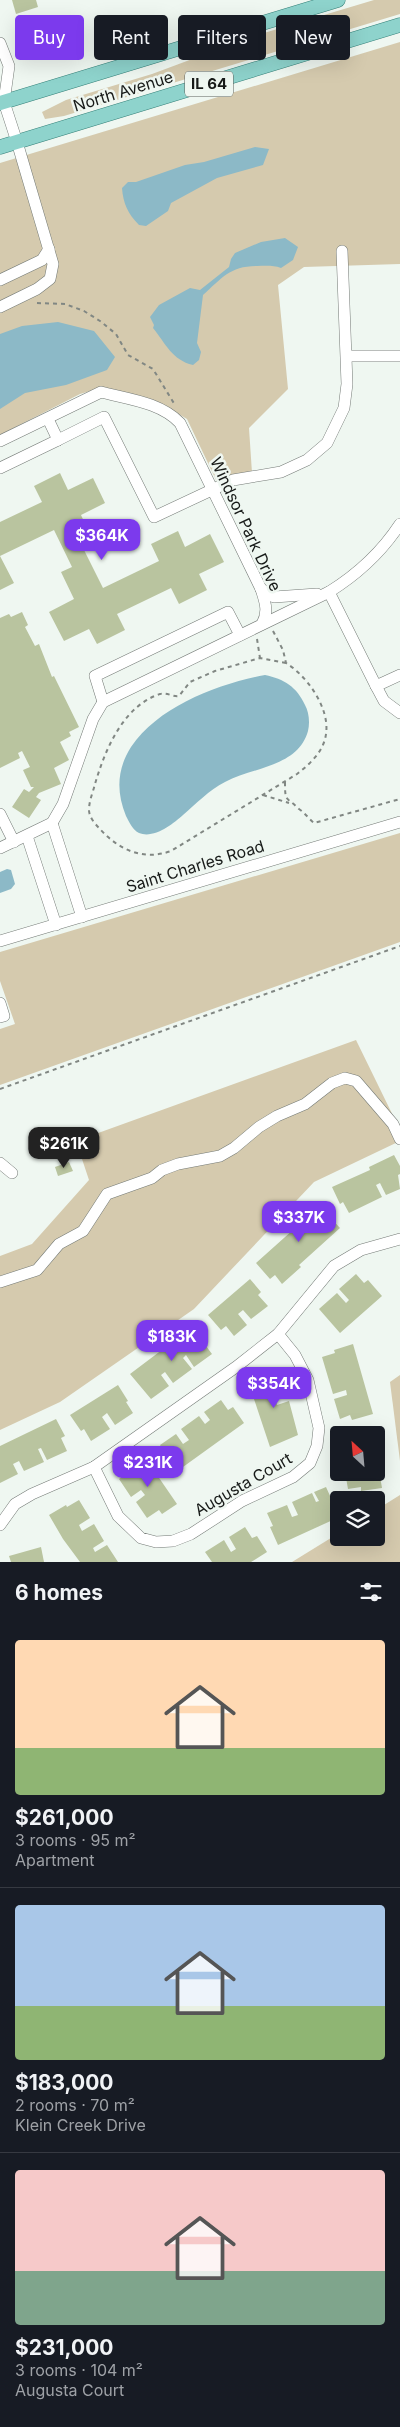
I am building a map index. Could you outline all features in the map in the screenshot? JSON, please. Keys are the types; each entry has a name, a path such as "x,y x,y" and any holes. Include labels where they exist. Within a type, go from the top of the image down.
{"main road":[{"name":"North Avenue","path":"1,100 338,0"},
{"name":"North Avenue","path":"0,147 400,26"}],"street":[{"path":"0,43 9,66 1,100 17,142 53,264 50,279 37,289 0,307"},
{"path":"0,280 42,260 49,249"},
{"path":"0,468 104,416 154,517 233,480 281,472 307,460 327,444 344,408 347,356 342,251"},
{"path":"347,356 400,356"},
{"name":"Windsor Park Drive","path":"0,441 100,392 171,413 180,423 261,589 266,608 267,624"},
{"path":"48,419 58,440"},
{"path":"0,848 52,823 63,804 93,719 103,702 240,635 267,624 329,592 360,571 389,541 400,524"},
{"path":"261,589 274,597 329,592"},
{"path":"329,592 384,701 400,713"},
{"path":"103,702 95,676 228,612 240,635"},
{"path":"376,686 400,674"},
{"path":"0,814 14,842"},
{"name":"Saint Charles Road","path":"0,941 400,822"},
{"path":"52,823 82,917"},
{"path":"27,836 56,925"},
{"path":"0,1003 4,1016 0,1017"},
{"path":"0,1282 37,1270 59,1244 83,1231 107,1194 152,1178 162,1170 178,1164 220,1156 234,1148 259,1127 277,1116 305,1104 332,1083 345,1078 356,1081 392,1124 400,1139"},
{"path":"0,1163 12,1173"},
{"path":"0,1525 4,1510 32,1494 94,1467 190,1400 278,1334 334,1266 361,1250 400,1239"},
{"name":"Augusta Court","path":"94,1467 118,1516 141,1538 156,1542 173,1541 191,1534 242,1501 293,1477 310,1463 317,1446 318,1428 308,1380 295,1355 278,1334"}],"path":[{"path":"31,304 66,304 84,311 100,321 116,334 128,355 149,366 158,375 178,409"},
{"path":"267,624 283,650 286,663"},
{"path":"255,636 260,658"},
{"path":"260,658 286,663 296,670 311,687 322,710 326,732 318,753 310,764 285,782 262,794 179,847 159,856 135,853 120,847 97,826 89,811 105,755 119,728 139,707 162,694 179,696 190,682 204,675 260,658"},
{"path":"285,782 285,795 289,803"},
{"path":"262,794 297,806 314,823 400,799"},
{"path":"0,1089 400,946"}],"shaded area":[{"path":"374,0 400,0 400,14 350,29 350,15 324,15"},
{"path":"276,29 276,52 266,55 266,32"},
{"path":"400,42 400,264 304,267 278,285 288,389 249,428 252,473 217,482 187,419 160,403 104,387 80,394 0,435 0,163 340,60 350,60 350,57"},
{"path":"190,60 248,60 64,116 45,119 42,112 66,100 152,74"},
{"path":"400,833 400,942 0,1085 0,1029 15,1024 0,981 0,952"},
{"path":"356,1040 400,1130 400,1141 314,1182 194,1309 60,1402 0,1430 0,1256 32,1244 89,1180 76,1141"},
{"path":"400,1375 400,1461 390,1382"},
{"path":"400,1495 400,1562 292,1562 330,1539 330,1546 385,1546 385,1504"}],"water":[{"path":"255,147 269,149 263,165 217,178 171,203 168,211 146,226 139,225 127,208 122,188 128,182 136,182 185,165 204,162"},
{"path":"285,238 298,247 293,260 281,268 257,266 240,268 221,278 203,295 197,343 201,352 199,360 193,365 186,363 175,355 153,328 154,325 150,317 159,305 190,288 200,290 229,267 235,253 261,242"},
{"path":"58,322 94,331 115,357 107,370 66,385 25,393 0,409 0,334 22,326"},
{"path":"265,675 289,685 302,699 309,721 308,731 303,743 285,759 219,785 163,830 151,834 137,832 131,826 126,816 119,789 123,764 131,747 157,720 191,699 228,684"},
{"path":"7,869 11,870 15,884 11,889 0,893 0,872"}],"building":[{"path":"12,0 36,0 38,7 16,14"},
{"path":"60,473 68,490 93,478 105,503 81,515 94,543 83,548 103,588 159,561 151,544 178,531 185,547 210,534 224,562 199,574 207,590 179,604 171,588 117,614 125,630 97,644 89,629 64,641 49,612 74,599 61,572 72,567 54,530 0,556 0,522 42,502 34,486"},
{"path":"0,556 14,583 0,590"},
{"path":"22,612 28,625 25,627 35,646 39,644 52,677 54,676 79,727 69,732 71,736 60,742 69,760 54,768 61,784 39,793 36,797 41,800 29,818 12,807 24,789 29,792 34,787 31,787 23,770 30,767 22,751 18,753 20,758 0,768 0,618 9,614 11,617"},
{"path":"394,1155 400,1166 400,1174 398,1175 400,1189 386,1195 380,1183 376,1185 382,1197 349,1213 343,1202 340,1204 332,1187 370,1170 369,1167"},
{"path":"69,1162 73,1171 58,1176 55,1167"},
{"path":"315,1201 340,1228 299,1265 301,1267 282,1284 275,1275 270,1279 256,1263 294,1229 289,1223"},
{"path":"356,1274 364,1283 368,1280 382,1296 340,1333 319,1309 337,1293 346,1303 349,1300 339,1289"},
{"path":"250,1279 261,1292 258,1295 268,1306 251,1319 243,1310 238,1314 247,1325 234,1336 226,1326 221,1330 208,1315"},
{"path":"195,1325 206,1340 203,1342 212,1354 194,1367 186,1355 183,1358 192,1369 173,1383 165,1372 161,1375 169,1386 151,1399 130,1374"},
{"path":"353,1344 373,1414 352,1420 350,1415 340,1419 334,1399 347,1395 346,1390 333,1394 322,1357 335,1353 334,1350"},
{"path":"268,1374 270,1380 282,1376 289,1394 275,1399 277,1405 289,1401 298,1435 270,1447 248,1381"},
{"path":"118,1385 133,1413 115,1425 107,1413 102,1417 110,1429 91,1441 84,1429 81,1431 70,1415"},
{"path":"221,1400 228,1410 233,1407 244,1423 176,1472 160,1445 176,1434 183,1444 189,1440 181,1429 199,1416 205,1424 210,1420 204,1412"},
{"path":"56,1419 65,1436 61,1438 67,1451 47,1460 41,1448 38,1449 44,1462 24,1471 19,1461 13,1464 18,1474 0,1483 0,1446"},
{"path":"144,1456 177,1504 162,1514 159,1510 147,1518 136,1502 145,1495 141,1490 131,1497 119,1479 131,1471 129,1467"},
{"path":"347,1481 381,1481 382,1488 361,1491 361,1487 348,1489"},
{"path":"326,1487 330,1496 330,1521 278,1545 270,1527 273,1526 267,1513 287,1505 292,1517 298,1515 292,1502 312,1493 316,1502 319,1501 314,1492"},
{"path":"79,1500 90,1518 79,1525 82,1531 94,1524 104,1541 93,1548 95,1552 107,1545 118,1562 80,1562 63,1539 49,1515"},
{"path":"245,1527 252,1538 257,1536 267,1552 251,1562 212,1562 205,1552 224,1540 231,1552 236,1549 229,1537"},
{"path":"41,1547 44,1562 11,1562 9,1556"}]}
